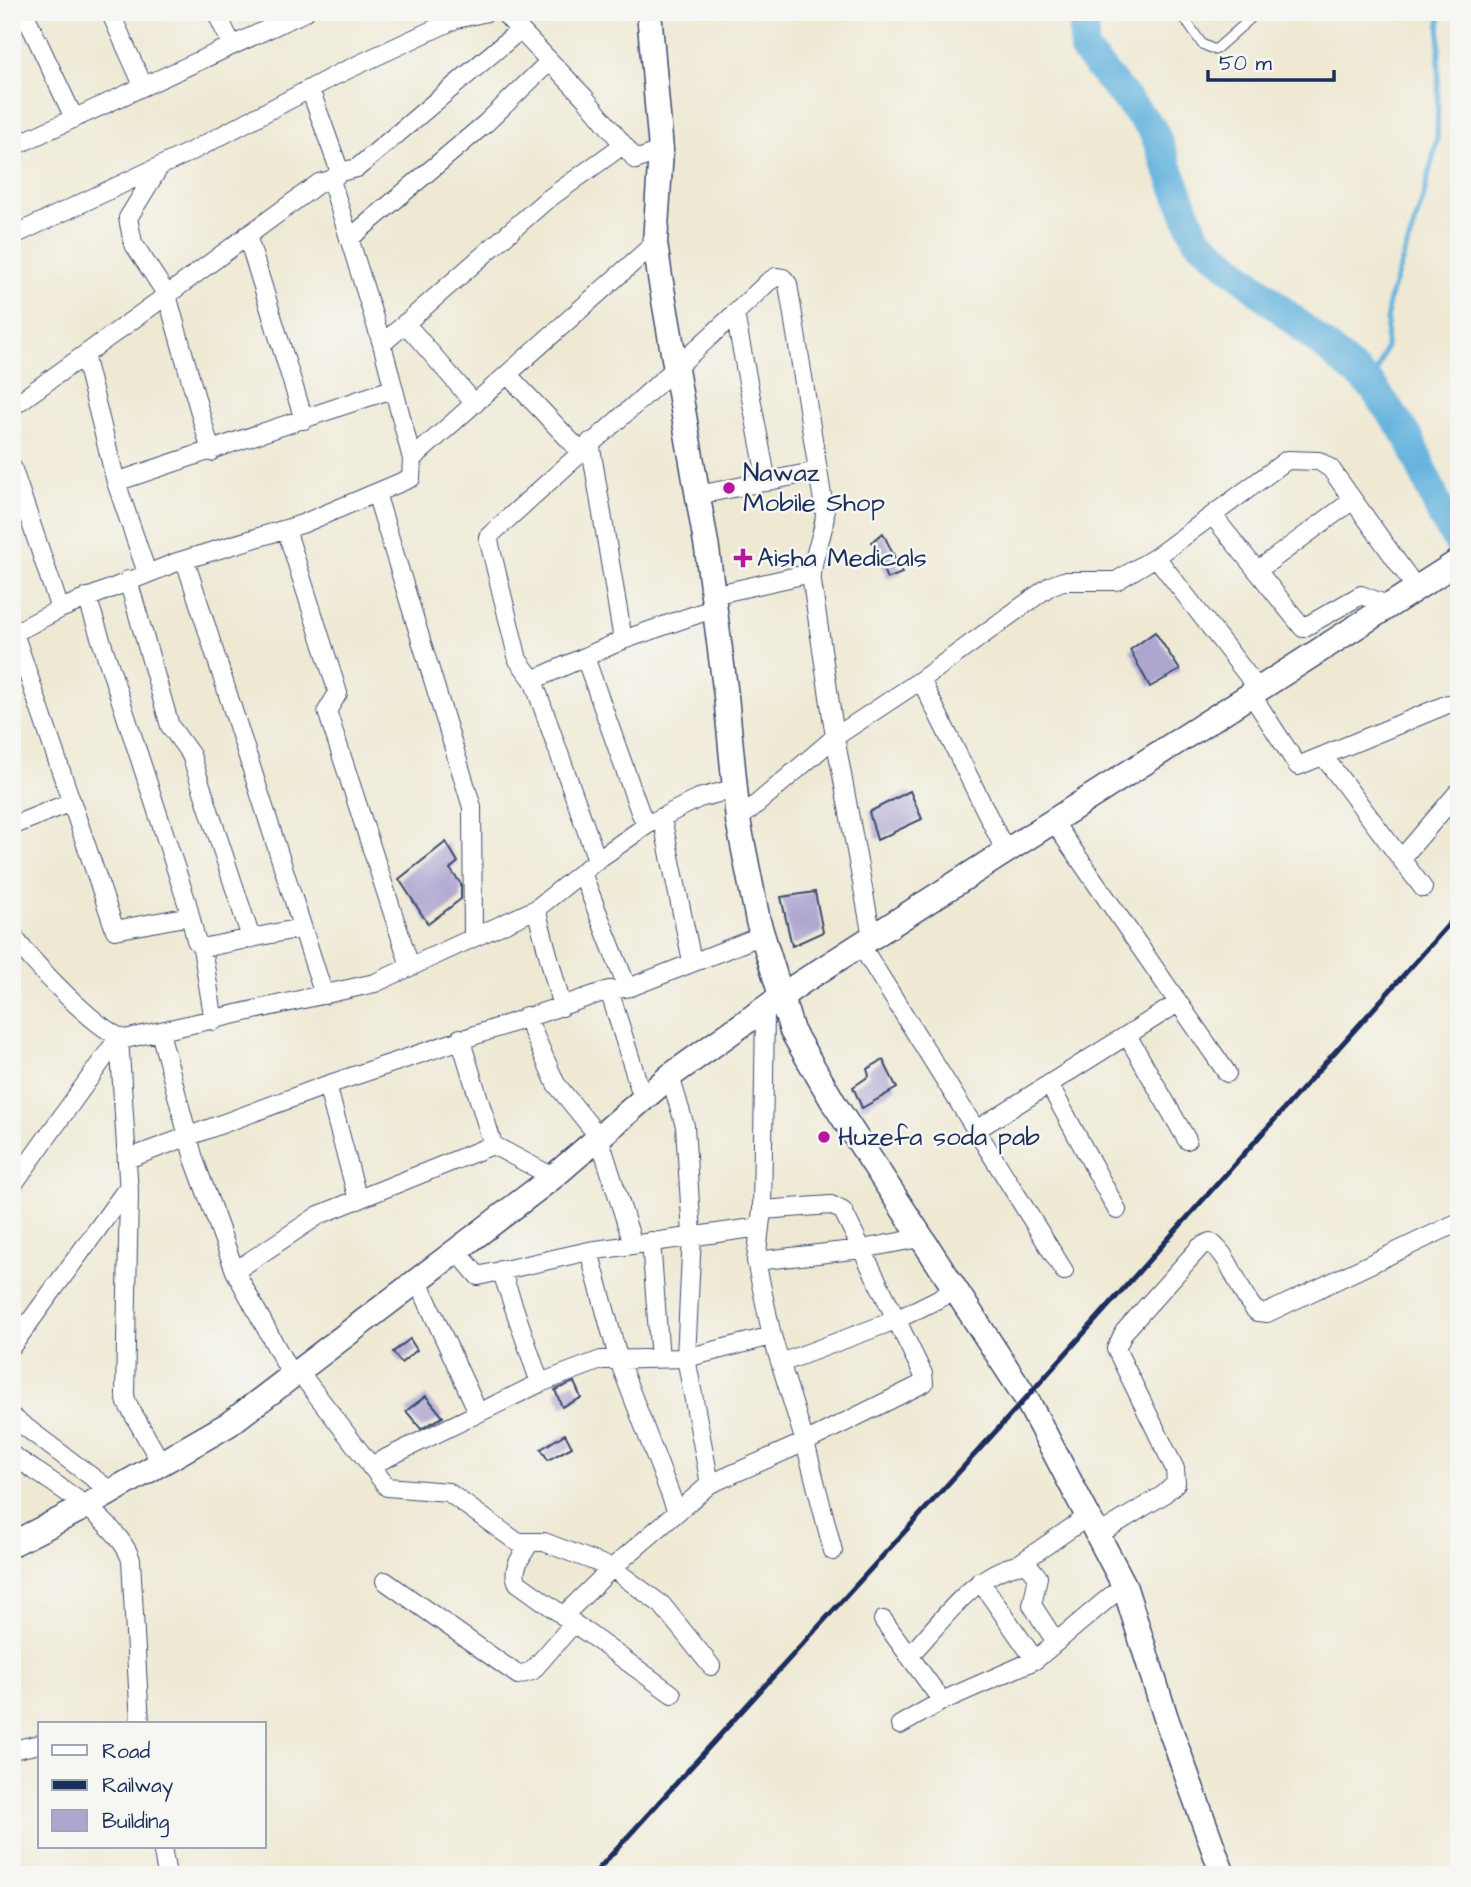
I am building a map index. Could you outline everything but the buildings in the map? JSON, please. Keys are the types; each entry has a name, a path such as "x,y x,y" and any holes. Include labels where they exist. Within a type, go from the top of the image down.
{"main road":[{"path":"649,12 661,150 655,243 714,602 737,788 738,820 763,935 773,1004 792,1031 828,1095 1026,1398 1124,1584 1166,1718 1223,1875"},
{"path":"12,1544 85,1507 229,1424 297,1375 417,1279 553,1177 670,1076 866,941 1459,561"}],"street":[{"path":"24,12 74,118"},
{"path":"110,12 143,85"},
{"path":"216,12 232,45"},
{"path":"12,147 305,12"},
{"path":"12,236 456,19 487,12"},
{"path":"503,12 550,61 636,160 661,150"},
{"path":"12,407 318,183 356,167 520,30"},
{"path":"349,239 486,123 550,61"},
{"path":"310,89 335,176 349,239 382,344 412,459"},
{"path":"382,344 544,202 623,145"},
{"path":"160,166 128,218 132,243 167,295 211,452"},
{"path":"247,235 304,420"},
{"path":"190,916 116,930 13,633 60,609 128,580 286,529 411,478 409,461 655,243"},
{"path":"597,860 533,680 518,660 488,537 585,447 677,370 776,277 783,278 789,284 825,522 811,573 866,941 976,1130 1064,1271"},
{"path":"735,314 766,482"},
{"path":"405,323 475,404"},
{"path":"84,355 116,482 147,573"},
{"path":"508,375 585,447 623,640"},
{"path":"116,482 392,389"},
{"path":"738,820 835,737 921,680 1056,583 1116,580 1156,557 1287,460 1326,463 1416,589"},
{"path":"12,467 60,609"},
{"path":"698,495 818,471"},
{"path":"376,493 472,807 473,936"},
{"path":"1258,570 1353,500"},
{"path":"1213,516 1303,628 1361,595 1390,606"},
{"path":"286,529 338,693 327,711 410,966"},
{"path":"1156,557 1255,692 1298,766 1448,704 1459,704"},
{"path":"185,560 324,995"},
{"path":"533,680 714,602 811,573"},
{"path":"128,580 170,726 191,755 251,938"},
{"path":"87,597 196,940 202,948 214,1021"},
{"path":"585,657 640,812 654,822 692,961"},
{"path":"921,680 1006,852"},
{"path":"1324,757 1423,888"},
{"path":"12,934 24,950 106,1031 125,1039 160,1032 375,983 536,909 597,860 654,822 699,798 737,788"},
{"path":"1401,859 1459,791"},
{"path":"12,826 71,802"},
{"path":"1053,821 1227,1073"},
{"path":"582,873 618,989 642,1100"},
{"path":"536,909 562,1007"},
{"path":"202,948 301,928"},
{"path":"127,1159 460,1038 618,989 763,935"},
{"path":"976,1130 1178,1003"},
{"path":"773,1004 761,1218 756,1261 772,1336 805,1442 833,1551"},
{"path":"526,1016 556,1084 599,1137 633,1244"},
{"path":"160,1032 189,1138 235,1271 297,1375 387,1487 448,1492 513,1540 544,1542 612,1568 662,1605 711,1666"},
{"path":"1127,1035 1187,1140"},
{"path":"119,1037 129,1186 125,1395 162,1464"},
{"path":"12,1186 119,1037"},
{"path":"460,1038 493,1145 553,1177"},
{"path":"670,1076 685,1126 692,1235 686,1358 710,1484"},
{"path":"1049,1084 1117,1210"},
{"path":"327,1085 358,1200"},
{"path":"235,1271 319,1215 493,1145"},
{"path":"12,1346 129,1186"},
{"path":"385,1581 519,1675 532,1671 568,1619 612,1568 710,1484 805,1442 925,1383 862,1249 837,1206 761,1218 692,1235 589,1251 478,1276 456,1250"},
{"path":"1019,1564 1092,1526 1163,1494 1175,1483 1175,1469 1116,1349 1124,1332 1200,1247 1210,1242 1219,1248 1248,1303 1257,1312 1267,1312 1459,1222"},
{"path":"756,1261 862,1249 920,1238"},
{"path":"651,1241 660,1359"},
{"path":"589,1251 619,1361 677,1512"},
{"path":"501,1270 540,1383"},
{"path":"417,1279 478,1412"},
{"path":"780,1363 896,1320 954,1291"},
{"path":"370,1466 540,1383 601,1360 686,1358 772,1336"},
{"path":"12,1416 112,1492"},
{"path":"12,1455 85,1507 117,1534 127,1547 131,1560 135,1722"},
{"path":"530,1542 514,1576 518,1583 672,1694"},
{"path":"909,1656 980,1581 1008,1566 1019,1564 1028,1564 1040,1580 1032,1605 1056,1642"},
{"path":"980,1581 1035,1660"},
{"path":"900,1725 942,1701 1035,1660 1124,1584"},
{"path":"883,1620 942,1701"},
{"path":"12,1750 38,1744"},
{"path":"162,1848 167,1875"}],"lane":[{"path":"1180,12 1202,44 1215,50 1258,12"}],"waterway":[{"path":"1084,12 1084,50 1153,130 1196,238 1372,386 1409,438 1442,516 1459,543"},
{"path":"1372,386 1386,347 1388,303 1423,199 1437,140 1440,12"}],"railway":[{"path":"593,1875 1026,1398 1459,913"}],"place":[{"name":"Nawaz Mobile Shop","path":"729,488"},
{"name":"Aisha Medicals","path":"743,558"},
{"name":"Huzefa soda pab","path":"824,1137"}]}
